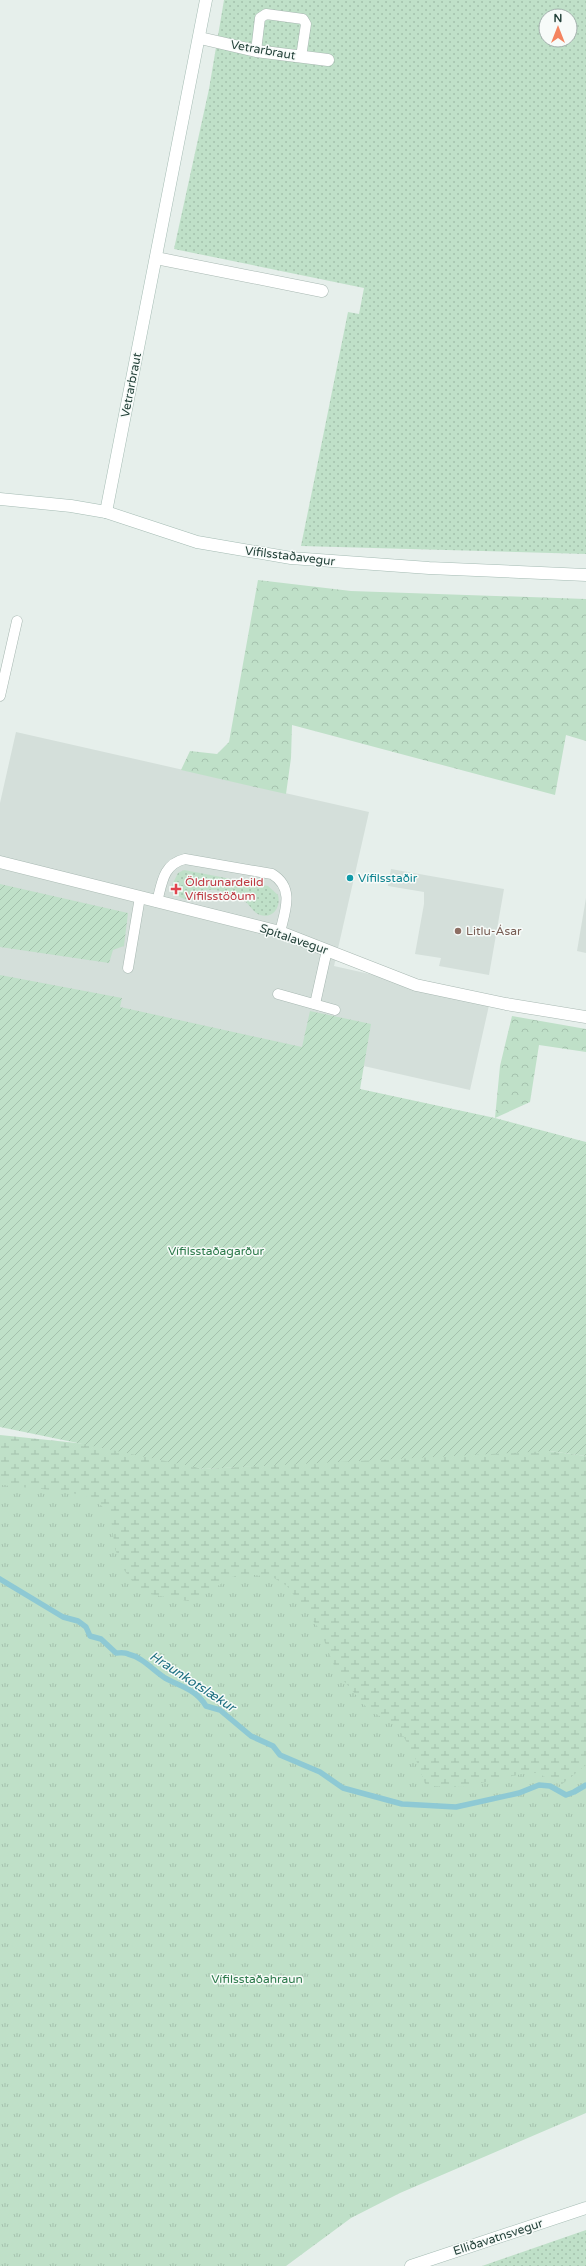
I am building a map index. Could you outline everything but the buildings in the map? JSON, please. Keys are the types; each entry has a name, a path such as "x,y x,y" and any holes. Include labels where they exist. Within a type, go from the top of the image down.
{"street":[{"name":"Vetrarbraut","path":"106,512 200,38 206,0"},
{"name":"Vetrarbraut","path":"200,38 256,51 328,60"},
{"path":"156,258 322,292"},
{"name":"Vífilsstaðavegur","path":"0,499 71,506 106,512 197,542 291,558 429,568 586,575"},
{"name":"Spítalavegur","path":"0,862 280,932 416,985 506,1004 586,1017"},
{"name":"Elliðavatnsvegur","path":"411,2266 586,2208"}],"lane":[{"path":"256,51 260,18 266,14 303,18 306,24 301,57"},
{"path":"0,696 17,621"},
{"path":"157,902 164,874 173,863 185,859 272,874 282,881 288,901 280,932"},
{"path":"128,968 140,897"},
{"path":"314,1004 327,950"},
{"path":"278,994 334,1010"}],"shaded area":[{"name":"Öldrunardeild Vífilsstöðum","path":"16,732 369,812 334,966 490,1001 470,1090 0,984 0,803"},
{"name":"Litlu-Ásar","path":"391,869 504,889 489,975 439,966 441,958 415,954 424,904 424,892 388,886"},
{"path":"586,898 586,953 577,951"}],"green space":[{"path":"224,0 586,0 586,554 301,546 348,312 359,314 364,288 174,249 209,89"},
{"path":"258,580 351,591 586,599 586,741 566,735 555,795 292,725 291,758 286,794 181,770 190,751 217,754 229,742"},
{"path":"184,870 268,886 278,895 279,899 277,907 273,913 269,915 260,915 243,900 231,894 217,890 205,890 200,892 191,900 184,899 176,894 172,885 178,873"},
{"path":"0,884 128,913 124,946 113,950 109,963 0,947"},
{"name":"Vífilsstaðagarður","path":"0,975 122,998 120,1007 302,1047 310,1011 371,1024 360,1089 495,1118 586,1142 586,1456 549,1451 204,1469 0,1427"},
{"path":"512,1016 586,1029 586,1052 539,1045 530,1102 495,1118 500,1066"},
{"path":"0,1435 125,1448 204,1469 270,1465 363,1449 549,1451 586,1456 586,1921 0,1778"},
{"name":"Vífilsstaðahraun","path":"0,1485 83,1495 102,1506 111,1519 115,1549 122,1567 132,1581 149,1594 188,1601 209,1592 231,1577 255,1575 274,1578 287,1586 320,1630 337,1673 368,1709 393,1724 402,1734 414,1755 426,1786 463,1787 526,1773 537,1773 561,1785 586,1765 586,2113 400,2193 351,2218 286,2266 0,2266"},
{"path":"586,2230 586,2266 482,2266"}],"waterway":[{"name":"Hraunkotslækur","path":"0,1579 63,1617 78,1621 86,1627 90,1636 101,1639 116,1653 125,1653 138,1658 165,1678 193,1692 206,1706 220,1710 251,1736 273,1746 280,1755 320,1772 343,1788 402,1804 456,1807 519,1793 539,1785 550,1786 566,1795 586,1785"}],"place":[{"name":"Vífilsstaðir","path":"350,878"},
{"name":"Öldrunardeild Vífilsstöðum","path":"176,889"},
{"name":"Litlu-Ásar","path":"458,931"}]}
